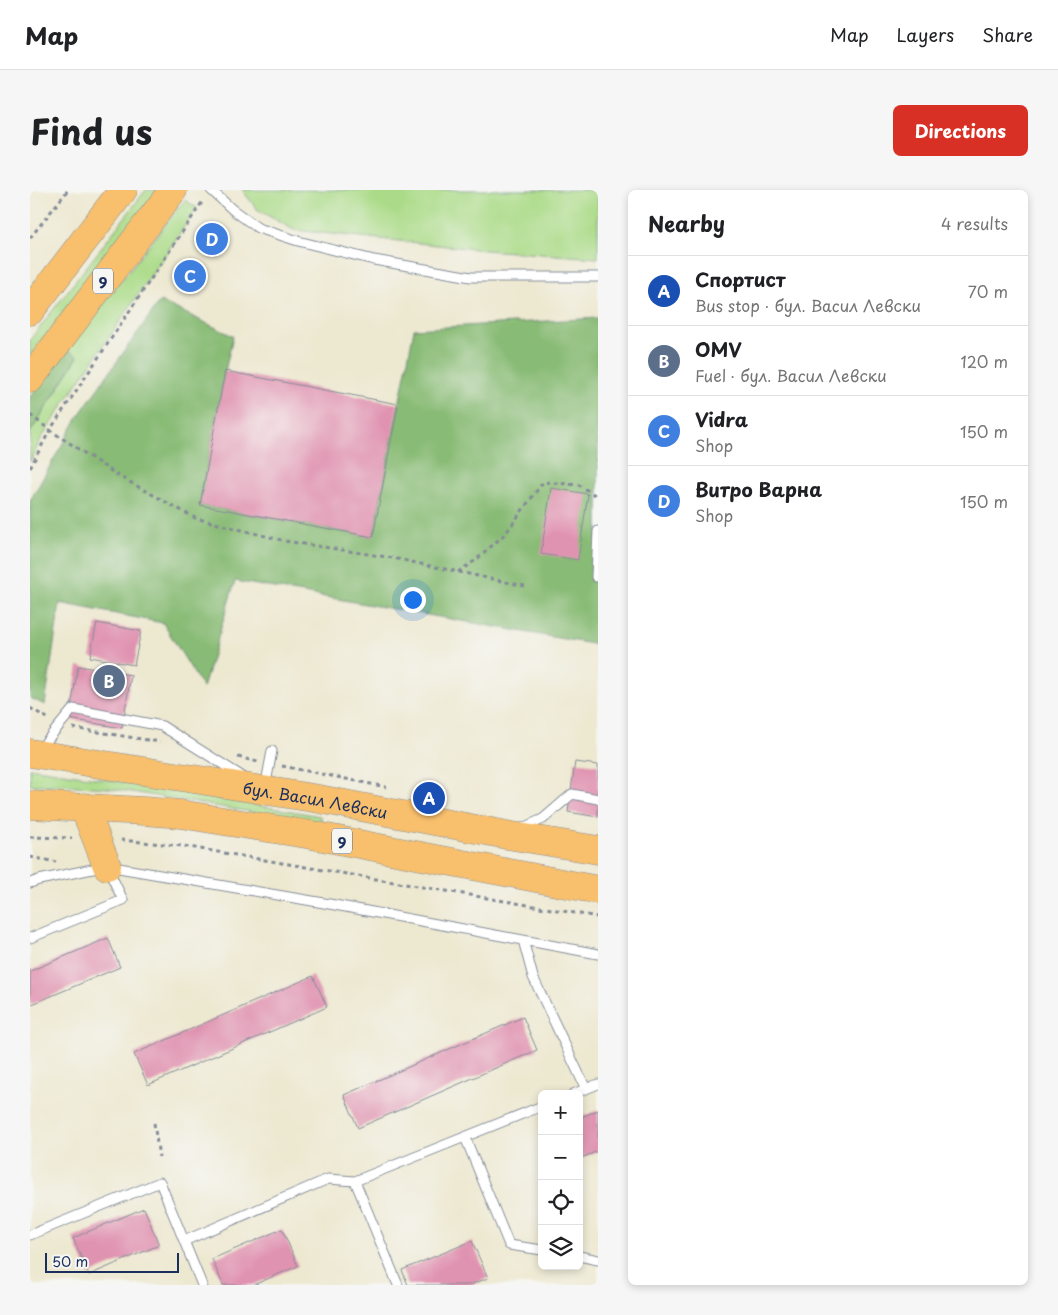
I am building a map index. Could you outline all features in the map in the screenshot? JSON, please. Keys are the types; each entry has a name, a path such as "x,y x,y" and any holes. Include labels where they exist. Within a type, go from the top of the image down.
{"main road":[{"name":"9","path":"30,311 123,190"},
{"name":"9","path":"30,379 173,190"},
{"name":"бул. Васил Левски","path":"33,754 319,799 507,835 598,850"},
{"path":"312,836 328,834 338,824 338,814 333,806 319,799"},
{"name":"9","path":"30,805 180,814 312,836 598,890"},
{"path":"84,807 107,866"}],"lane":[{"path":"211,190 233,210 258,228 298,241 374,260 471,277 598,277"},
{"path":"598,531 596,577 598,576"},
{"path":"33,754 73,710 162,726 264,790 272,751"},
{"path":"507,835 543,819 572,794 598,799"},
{"path":"30,938 123,900 107,866"},
{"path":"30,883 107,866 324,903 598,954"},
{"path":"523,940 533,977 586,1089"},
{"path":"583,1090 598,1084"},
{"path":"184,1241 328,1179 355,1181 538,1108"},
{"path":"465,1137 509,1245 538,1249"},
{"path":"355,1181 398,1285"},
{"path":"30,1235 160,1182 202,1285"},
{"path":"583,1257 598,1260"}],"path":[{"path":"30,238 68,190"},
{"path":"30,468 50,430 205,198"},
{"path":"30,415 117,475 195,518 285,541 393,558 526,586"},
{"path":"458,572 476,560 506,533 543,482 579,485 598,497"},
{"path":"30,708 59,726 162,742"},
{"path":"235,757 394,789"},
{"path":"30,837 123,840 183,846 598,917"},
{"path":"154,1123 160,1157"}],"green space":[{"path":"146,190 158,190 30,356 30,340"},
{"path":"242,190 598,190 598,258 485,250 294,230 258,210"},
{"path":"185,200 197,208 67,399 41,439 30,462 30,433 78,357 66,350"},
{"path":"160,301 233,336 200,505 373,537 414,329 598,318 598,645 235,581 203,688 163,623 60,603 45,705 30,698 30,501 79,415"},
{"path":"66,350 78,356 30,433 30,397"},
{"path":"30,768 320,816 322,822 108,788 30,785"}],"building":[{"path":"225,371 398,404 373,537 200,505"},
{"path":"551,488 588,494 578,560 541,554"},
{"path":"97,623 141,631 134,665 90,657"},
{"path":"78,666 131,675 122,728 69,719"},
{"path":"575,762 598,765 598,817 568,812"},
{"path":"108,938 120,967 30,1005 30,971"},
{"path":"313,976 327,1007 148,1085 134,1054"},
{"path":"523,1017 537,1050 358,1128 344,1095"},
{"path":"598,1110 598,1151 583,1157 583,1135 583,1116"},
{"path":"144,1208 159,1245 89,1275 73,1238"},
{"path":"282,1229 298,1266 253,1285 223,1285 212,1259"},
{"path":"472,1241 488,1278 470,1285 408,1285 402,1270"}],"place":[{"name":"Витро Варна","path":"212,239"},
{"name":"Vidra","path":"190,276"},
{"name":"OMV","path":"109,681"},
{"name":"Спортист","path":"429,798"}]}
